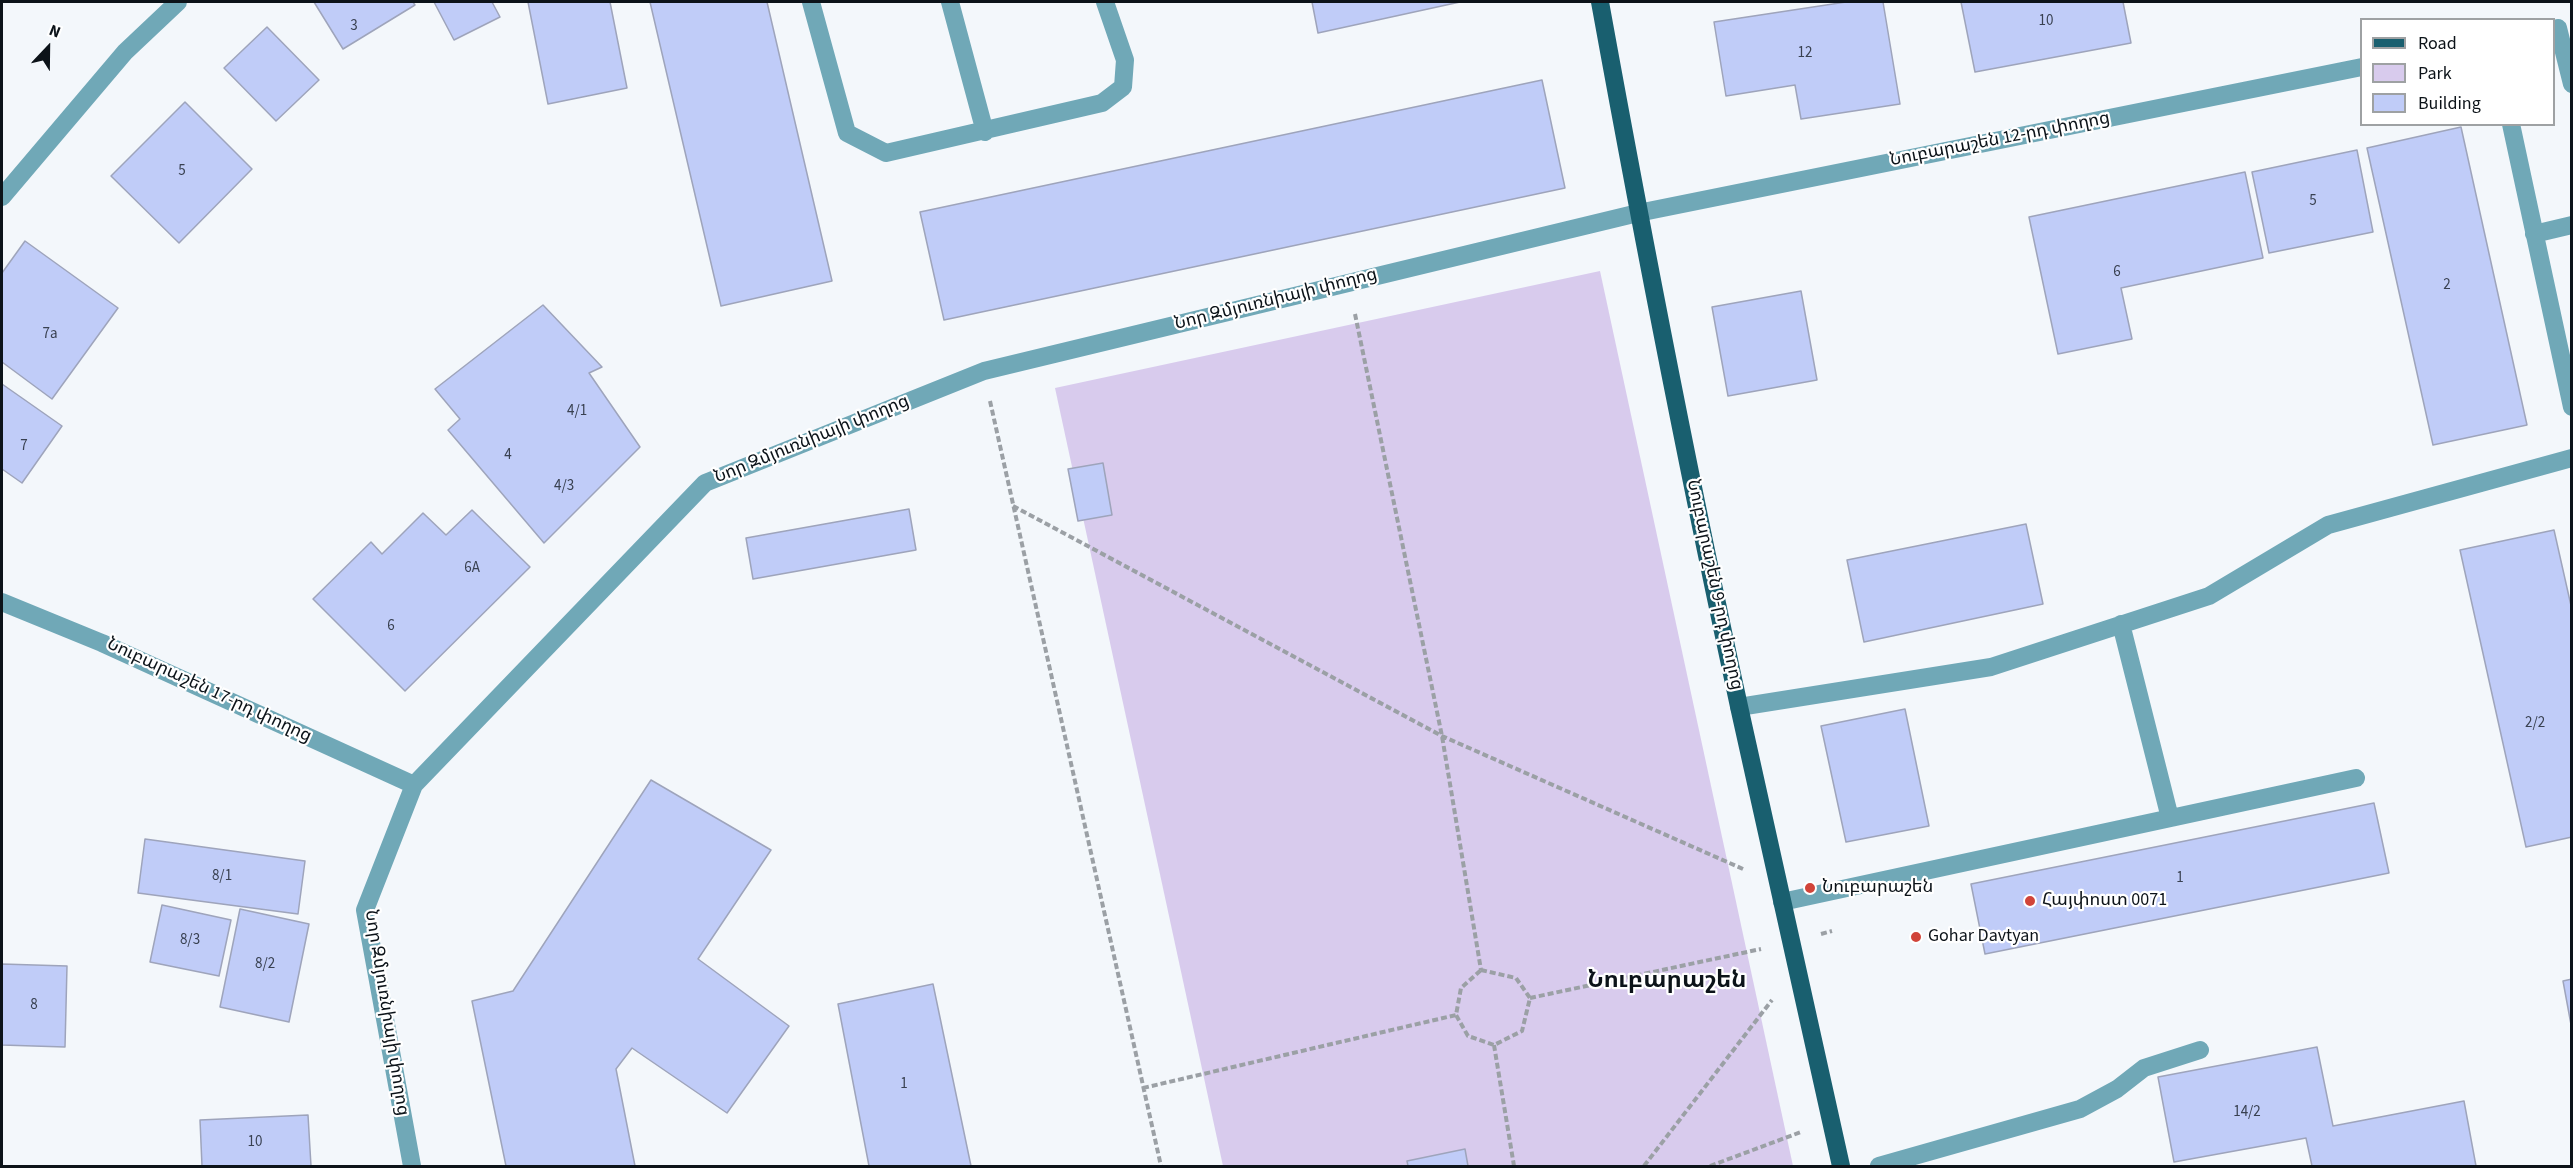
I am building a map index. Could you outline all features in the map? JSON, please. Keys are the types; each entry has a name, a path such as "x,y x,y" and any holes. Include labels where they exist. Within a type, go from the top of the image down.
{"main road":[{"name":"Նուբարաշեն 9-րդ փողոց","path":"1600,2 1638,213 1739,707 1793,942 1841,1167"}],"street":[{"path":"2,197 125,52 178,2"},
{"path":"811,2 847,133 886,153 985,132 1102,103 1123,87 1125,60 1105,2"},
{"path":"950,2 985,132"},
{"path":"2561,27 2571,84"},
{"name":"Նուբարաշեն 12-րդ փողոց","path":"1638,213 2360,67"},
{"path":"2511,126 2571,407"},
{"name":"Նոր Զմյուռնիայի փողոց","path":"412,1167 365,910 414,785 705,483 984,371 1638,213"},
{"path":"2534,234 2571,225"},
{"path":"1739,707 1991,667 2209,596 2328,525 2571,458"},
{"name":"Նուբարաշեն 17-րդ փողոց","path":"2,602 102,643 414,785"},
{"path":"2121,624 2170,818"},
{"path":"1782,902 2356,778"},
{"path":"1879,1167 2080,1108 2117,1089 2144,1068 2200,1050"}],"path":[{"path":"1349,282 1442,736 1481,970"},
{"path":"984,371 1161,1167"},
{"path":"1013,506 1442,736 1745,870"},
{"path":"1530,998 1793,942 1832,931"},
{"path":"1481,970 1516,978 1530,998 1522,1031 1494,1044 1468,1036 1456,1015 1461,988 1481,970"},
{"path":"1644,1167 1773,999"},
{"path":"1143,1088 1456,1015"},
{"path":"1494,1044 1514,1167"},
{"path":"1710,1167 1802,1132"}],"green space":[{"path":"1600,271 1793,1166 1223,1166 1055,388"}],"building":[{"path":"314,2 413,2 415,5 343,49"},
{"path":"434,2 492,2 500,17 454,40"},
{"path":"528,2 610,2 627,88 548,104"},
{"path":"650,2 767,2 832,281 721,306"},
{"path":"1312,2 1460,2 1318,33"},
{"path":"1846,2 1883,2 1900,104 1801,119 1795,85 1726,96 1714,22"},
{"path":"1961,2 2123,2 2131,43 1975,72"},
{"path":"267,27 319,80 276,121 224,68"},
{"path":"1542,80 1565,188 944,320 920,212"},
{"path":"185,102 252,169 179,243 111,176"},
{"path":"2461,127 2527,425 2433,445 2367,148"},
{"path":"2357,150 2373,232 2269,253 2252,172"},
{"path":"2245,172 2263,258 2121,288 2132,339 2058,354 2029,217"},
{"path":"25,241 118,308 52,399 2,362 2,273"},
{"path":"1801,291 1817,380 1728,396 1712,307"},
{"path":"543,305 602,367 589,373 640,447 544,543 448,430 460,419 435,389"},
{"path":"2,384 62,426 22,483 2,469"},
{"path":"1103,463 1112,515 1078,521 1068,469"},
{"path":"909,509 916,550 753,579 746,538"},
{"path":"472,510 530,567 405,691 313,599 371,542 382,554 423,513 446,535"},
{"path":"2026,524 2043,604 1864,642 1847,560"},
{"path":"2554,530 2572,610 2572,837 2526,847 2460,550"},
{"path":"1905,709 1929,826 1846,842 1821,726"},
{"path":"651,780 771,850 698,959 789,1026 727,1113 632,1048 616,1069 635,1166 506,1166 472,1001 513,991"},
{"path":"2374,803 2389,873 1985,954 1971,884"},
{"path":"145,839 305,861 298,914 138,893"},
{"path":"162,905 231,920 219,976 150,962"},
{"path":"240,909 309,924 289,1022 220,1007"},
{"path":"2,964 67,966 65,1047 2,1045"},
{"path":"2572,979 2572,1030 2563,981"},
{"path":"933,984 971,1166 869,1166 838,1004"},
{"path":"2317,1047 2333,1126 2464,1101 2476,1166 2312,1166 2306,1138 2174,1162 2158,1077"},
{"path":"308,1115 311,1166 202,1166 200,1120"},
{"path":"1465,1149 1468,1166 1408,1166 1407,1161"}],"place":[{"name":"Նուբարաշեն","path":"1810,888"},
{"name":"Հայփոստ 0071","path":"2030,901"},
{"name":"Gohar Davtyan","path":"1916,937"}],"district":[{"name":"Նուբարաշեն","path":"1667,982"}]}
